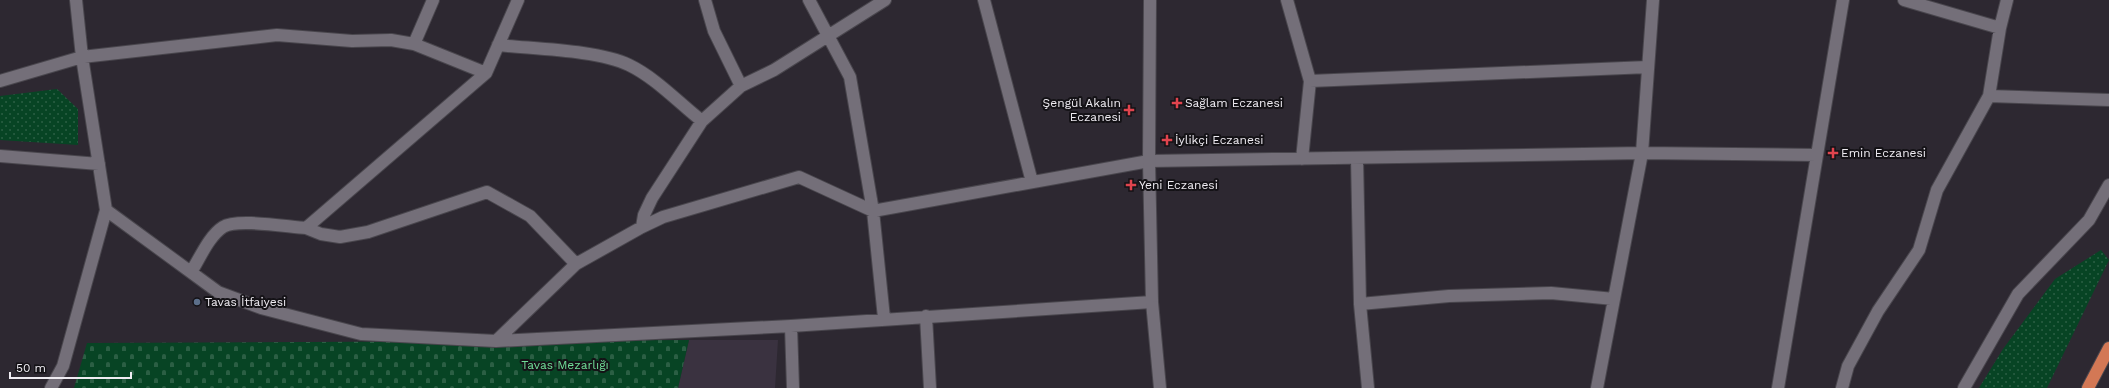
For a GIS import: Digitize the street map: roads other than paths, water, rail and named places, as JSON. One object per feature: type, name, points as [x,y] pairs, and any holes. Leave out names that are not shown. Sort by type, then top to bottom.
[{"type":"highway","points":[[2088,388],[2109,348]]},
{"type":"street","points":[[51,388],[63,366],[106,210],[82,57],[76,0]]},
{"type":"street","points":[[414,44],[432,0]]},
{"type":"street","points":[[306,228],[486,73],[518,0]]},
{"type":"street","points":[[705,0],[714,31],[741,86]]},
{"type":"street","points":[[808,0],[850,77],[873,211],[884,318]]},
{"type":"street","points":[[642,227],[644,215],[652,198],[702,121],[741,86],[774,70],[885,0]]},
{"type":"street","points":[[984,0],[1032,182]]},
{"type":"street","points":[[1150,0],[1149,161],[1152,302],[1160,388]]},
{"type":"street","points":[[1287,0],[1310,81],[1302,159]]},
{"type":"street","points":[[1597,388],[1642,154],[1653,0]]},
{"type":"street","points":[[1778,388],[1843,0]]},
{"type":"street","points":[[1904,0],[2000,28]]},
{"type":"street","points":[[1842,388],[1848,366],[1878,311],[1919,250],[1937,190],[1988,96],[2000,28],[2007,0]]},
{"type":"street","points":[[0,81],[82,57],[276,35],[352,41],[391,40],[414,44],[486,73]]},
{"type":"street","points":[[498,45],[605,57],[629,65],[651,80],[702,121]]},
{"type":"street","points":[[1310,81],[1648,67]]},
{"type":"street","points":[[1988,96],[2109,100]]},
{"type":"street","points":[[496,341],[576,264],[642,227],[663,217],[799,177],[873,211],[1149,161],[1642,154],[1817,155]]},
{"type":"street","points":[[0,156],[99,164]]},
{"type":"street","points":[[1357,158],[1360,304],[1368,388]]},
{"type":"street","points":[[1964,388],[2018,294],[2089,220],[2109,185]]},
{"type":"street","points":[[191,272],[214,235],[223,226],[233,223],[258,223],[306,228],[321,234],[340,237],[368,232],[487,192],[530,216],[576,264]]},
{"type":"street","points":[[106,210],[218,292],[261,308],[361,334],[496,341],[791,326],[884,318],[1152,302]]},
{"type":"street","points":[[1360,304],[1449,296],[1528,294],[1551,294],[1614,299]]},
{"type":"street","points":[[926,316],[930,388]]},
{"type":"street","points":[[791,326],[793,388]]},
{"type":"place","name":"Sağlam Eczanesi","points":[[1177,103]]},
{"type":"place","name":"Şengül Akalın Eczanesi","points":[[1129,110]]},
{"type":"place","name":"İylikçi Eczanesi","points":[[1167,140]]},
{"type":"place","name":"Emin Eczanesi","points":[[1833,153]]},
{"type":"place","name":"Yeni Eczanesi","points":[[1131,185]]},
{"type":"place","name":"Tavas İtfaiyesi","points":[[197,302]]},
{"type":"park label","name":"Tavas Mezarlığı","points":[[565,365]]}]
